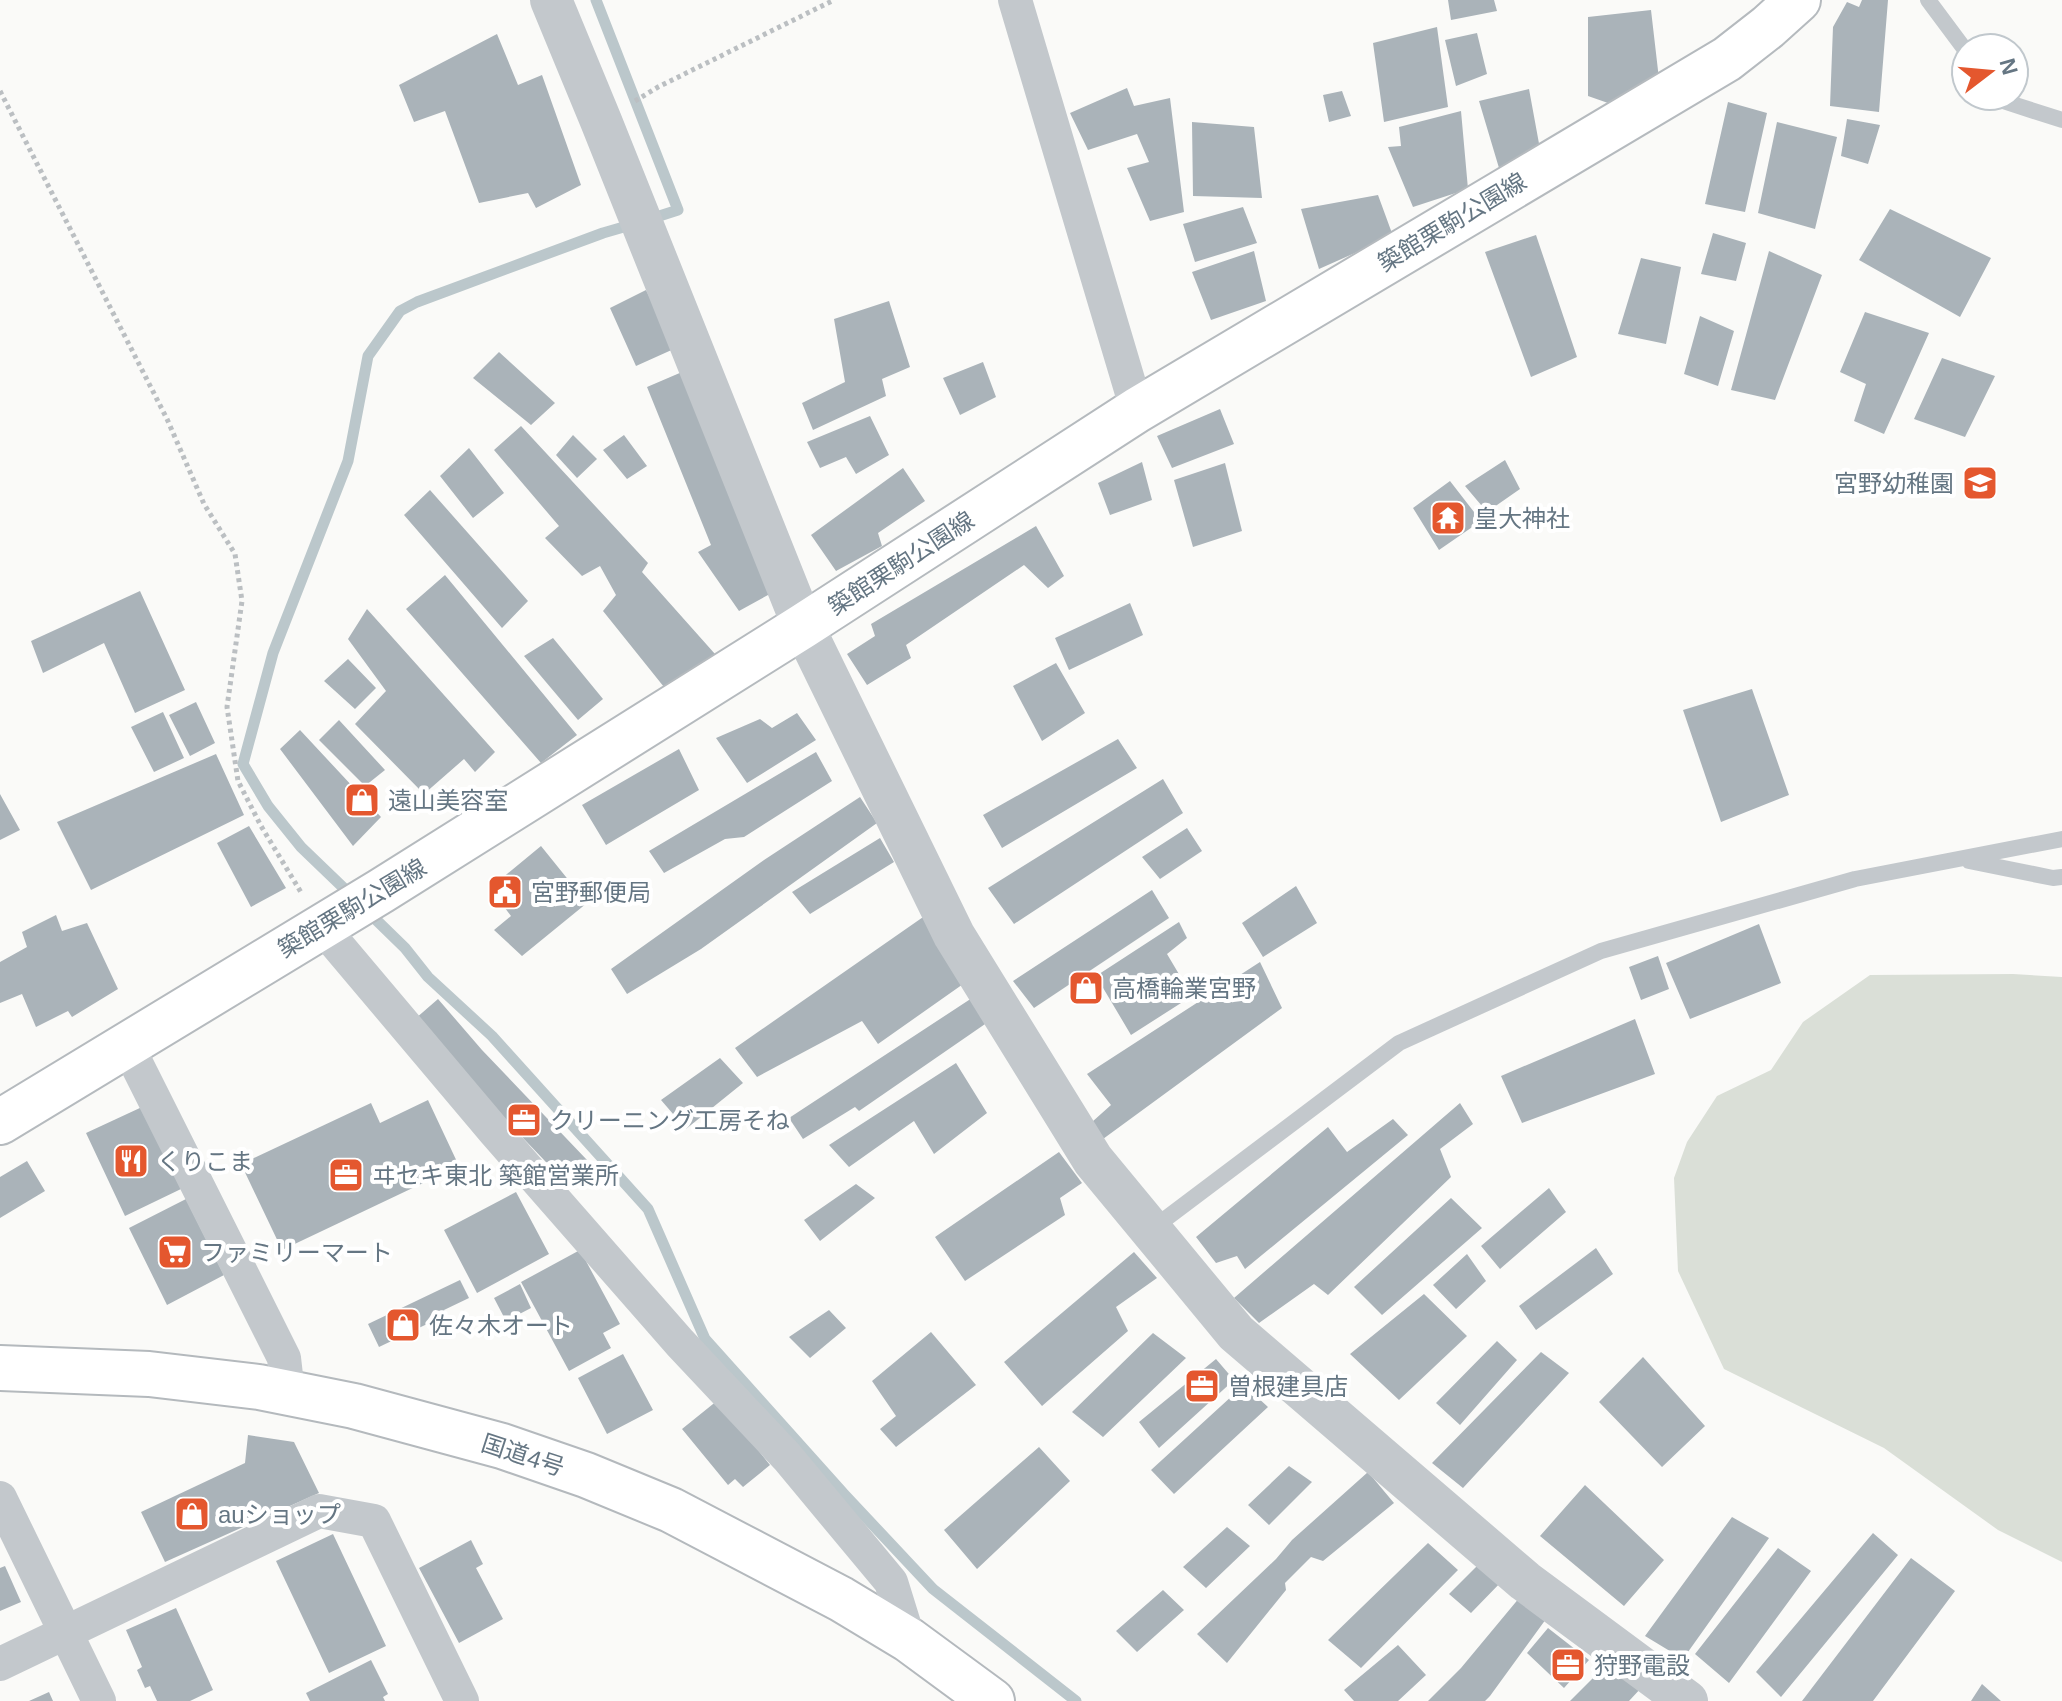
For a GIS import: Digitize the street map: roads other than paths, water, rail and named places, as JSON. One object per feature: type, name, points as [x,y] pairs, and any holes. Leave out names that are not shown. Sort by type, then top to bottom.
[{"type":"main road","name":"築館栗駒公園線","points":[[0,1122],[381,891],[803,626],[1137,410],[1727,59],[1798,0]]},
{"type":"main road","name":"国道4号","points":[[0,1368],[149,1374],[259,1387],[354,1406],[472,1438],[586,1475],[671,1510],[841,1599],[909,1640],[992,1701]]},
{"type":"street","points":[[551,0],[803,626],[954,935],[1093,1160],[1236,1333],[1525,1581],[1687,1701]]},
{"type":"street","points":[[1015,0],[1137,410]]},
{"type":"street","points":[[330,922],[495,1132],[680,1343],[787,1457],[891,1582],[909,1640]]},
{"type":"street","points":[[127,1045],[284,1358],[288,1393]]},
{"type":"street","points":[[0,1498],[99,1701]]},
{"type":"street","points":[[0,1664],[319,1511],[374,1521],[462,1701]]},
{"type":"lane","points":[[1928,0],[1952,32]]},
{"type":"lane","points":[[2030,110],[2062,120]]},
{"type":"lane","points":[[1150,1230],[1399,1043],[1601,951],[1855,879],[2062,839]]},
{"type":"lane","points":[[1959,859],[2053,878],[2062,877]]},
{"type":"waterway","points":[[596,0],[678,210],[650,219]]},
{"type":"waterway","points":[[353,897],[301,847],[268,806],[243,764],[273,653],[348,461],[368,356],[400,311],[417,302],[634,224]]},
{"type":"waterway","points":[[365,909],[405,948],[428,977],[492,1036],[648,1209],[705,1339],[843,1493],[933,1589],[1076,1701]]},
{"type":"place","name":"宮野幼稚園","points":[[1980,483]]},
{"type":"place","name":"皇大神社","points":[[1448,518]]},
{"type":"place","name":"遠山美容室","points":[[362,800]]},
{"type":"place","name":"宮野郵便局","points":[[505,892]]},
{"type":"place","name":"高橋輪業宮野","points":[[1086,988]]},
{"type":"place","name":"クリーニング工房そね","points":[[524,1120]]},
{"type":"place","name":"くりこま","points":[[131,1161]]},
{"type":"place","name":"ヰセキ東北 築館営業所","points":[[346,1175]]},
{"type":"place","name":"ファミリーマート","points":[[175,1252]]},
{"type":"place","name":"佐々木オート","points":[[403,1325]]},
{"type":"place","name":"曽根建具店","points":[[1202,1386]]},
{"type":"place","name":"auショップ","points":[[192,1514]]},
{"type":"place","name":"狩野電設","points":[[1568,1665]]}]
